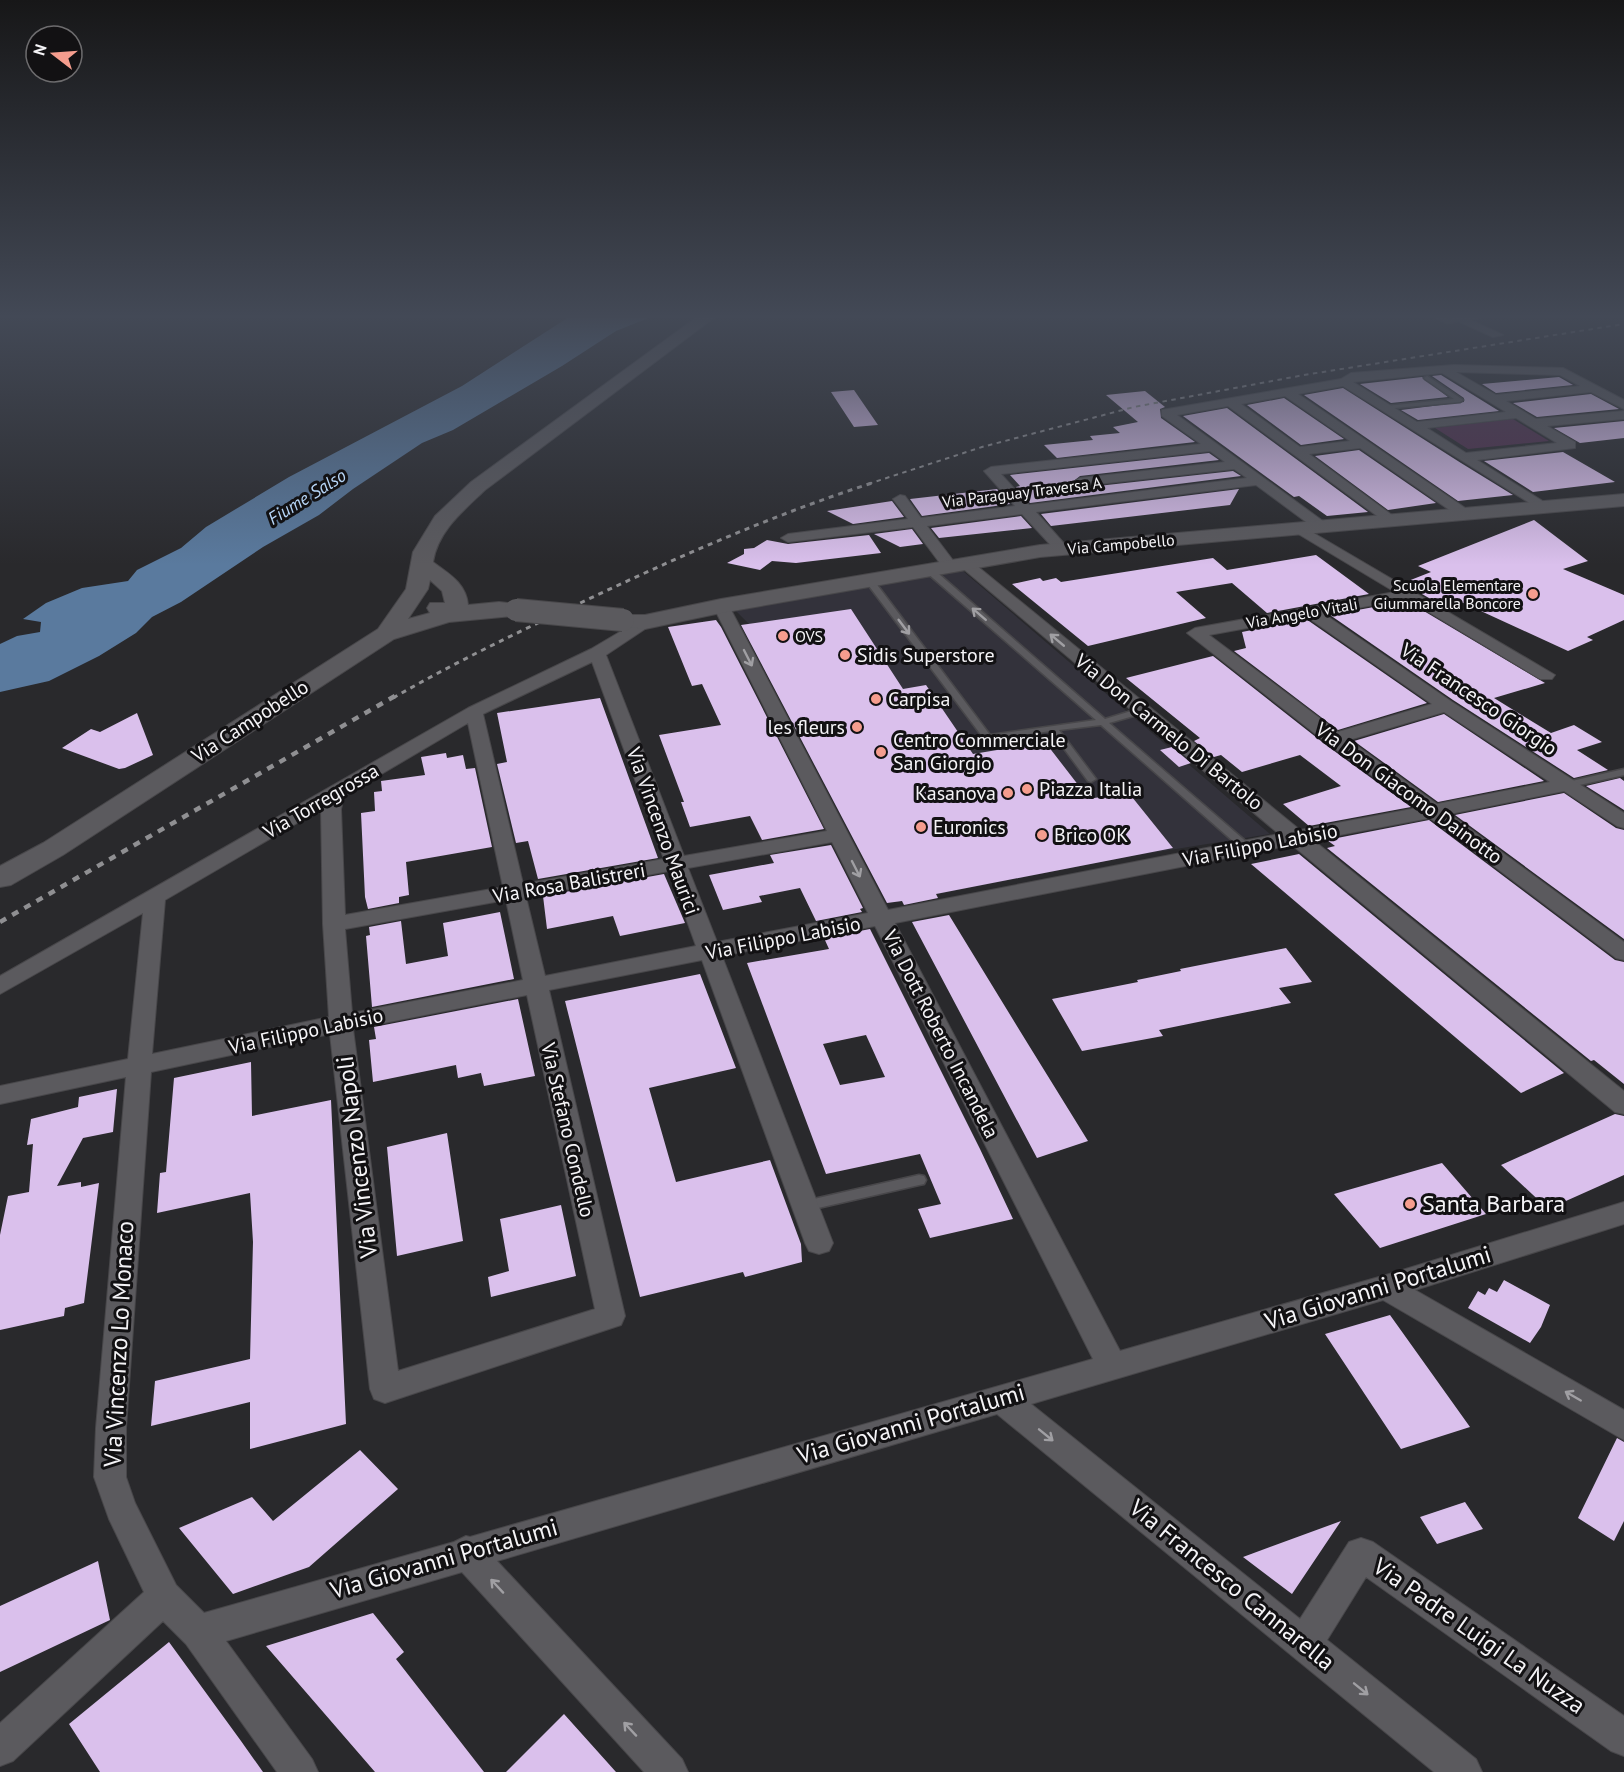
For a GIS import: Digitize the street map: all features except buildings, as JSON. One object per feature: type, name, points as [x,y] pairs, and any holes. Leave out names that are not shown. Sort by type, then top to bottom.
[{"type":"main road","points":[[386,634],[417,590],[429,539],[442,520],[478,486],[595,400]]},
{"type":"main road","name":"Via Campobello","points":[[0,878],[53,849],[386,634],[419,622],[455,614],[509,609],[634,621],[1062,549],[1624,500]]},
{"type":"main road","points":[[423,565],[455,588],[509,609]]},
{"type":"main road","points":[[417,590],[427,603],[455,614],[458,604],[455,588]]},
{"type":"street","points":[[1237,400],[1166,413],[1322,527]]},
{"type":"street","points":[[1298,400],[1466,515]]},
{"type":"street","points":[[1373,400],[1544,508]]},
{"type":"street","points":[[1464,457],[1570,445],[1493,400]]},
{"type":"street","points":[[1229,401],[1393,521]]},
{"type":"street","points":[[1534,423],[1623,406]]},
{"type":"street","points":[[1415,426],[1518,414]]},
{"type":"street","points":[[1297,451],[1363,444]]},
{"type":"street","points":[[1062,549],[991,471],[1212,447]]},
{"type":"street","points":[[1080,482],[1237,465]]},
{"type":"street","name":"Via Paraguay Traversa A","points":[[788,538],[1259,481]]},
{"type":"street","name":"Via Don Carmelo Di Bartolo","points":[[900,500],[948,567],[1142,711],[1624,1105]]},
{"type":"street","points":[[1300,529],[1546,675]]},
{"type":"street","name":"Via Angelo Vitali","points":[[1195,633],[1410,594]]},
{"type":"street","name":"Via Dott Roberto Incandela","points":[[721,606],[1112,1366]]},
{"type":"street","name":"Via Francesco Giorgio","points":[[1310,612],[1446,706],[1624,822]]},
{"type":"street","name":"Via Torregrossa","points":[[0,986],[474,712],[597,653],[634,621]]},
{"type":"street","name":"Via Don Giacomo Dainotto","points":[[1195,633],[1333,739],[1436,810],[1624,953]]},
{"type":"street","name":"Via Vincenzo Maurici","points":[[597,653],[819,1243]]},
{"type":"street","points":[[1333,739],[1446,706]]},
{"type":"street","name":"Via Stefano Condello","points":[[385,1389],[611,1316],[474,712]]},
{"type":"street","name":"Via Filippo Labisio","points":[[0,1095],[341,1023],[1566,785]]},
{"type":"street","name":"Via Vincenzo Napoli","points":[[334,795],[331,809],[334,924],[341,1023],[385,1389]]},
{"type":"street","name":"Via Rosa Balistreri","points":[[334,924],[839,835]]},
{"type":"street","name":"Via Vincenzo Lo Monaco","points":[[155,896],[139,1066],[111,1428],[110,1477],[120,1508],[165,1597],[198,1632],[299,1772]]},
{"type":"street","name":"Via Giovanni Portalumi","points":[[198,1632],[466,1552],[1386,1287],[1624,1214]]},
{"type":"street","points":[[1386,1287],[1624,1426]]},
{"type":"street","name":"Via Francesco Cannarella","points":[[1001,1398],[1463,1772]]},
{"type":"street","points":[[466,1552],[669,1772]]},
{"type":"street","name":"Via Padre Luigi La Nuzza","points":[[1305,1643],[1361,1554],[1624,1738]]},
{"type":"street","points":[[0,1748],[165,1597]]},
{"type":"lane","points":[[1386,408],[1460,400]]},
{"type":"lane","points":[[948,567],[1102,722],[1246,847]]},
{"type":"lane","points":[[869,580],[988,738],[1102,722],[1142,711]]},
{"type":"lane","points":[[1053,728],[1091,779]]},
{"type":"lane","points":[[1566,785],[1624,772]]},
{"type":"lane","points":[[805,1206],[919,1180]]},
{"type":"shaded area","points":[[1513,419],[1549,441],[1468,449],[1435,428]]},
{"type":"shaded area","points":[[959,567],[1270,834],[1132,856],[897,902],[749,624],[732,607]]},
{"type":"water","name":"Fiume Salso","points":[[436,400],[505,400],[453,430],[422,443],[353,489],[319,515],[263,547],[181,602],[152,617],[136,633],[99,656],[49,681],[0,692],[0,644],[17,636],[40,632],[41,622],[23,619],[46,603],[82,588],[128,581],[137,570],[181,548],[206,527],[289,477]]},
{"type":"railway","points":[[868,484],[982,447],[1134,407],[1173,400]]},
{"type":"railway","points":[[393,698],[506,638],[649,571],[759,524],[872,483]]},
{"type":"railway","points":[[0,922],[395,696]]},
{"type":"place","name":"Scuola Elementare Giummarella Boncore","points":[[1533,594]]},
{"type":"place","name":"OVS","points":[[783,636]]},
{"type":"place","name":"Sidis Superstore","points":[[845,655]]},
{"type":"place","name":"Carpisa","points":[[876,699]]},
{"type":"place","name":"les fleurs","points":[[857,727]]},
{"type":"place","name":"Centro Commerciale San Giorgio","points":[[881,752]]},
{"type":"place","name":"Piazza Italia","points":[[1027,789]]},
{"type":"place","name":"Kasanova","points":[[1008,793]]},
{"type":"place","name":"Euronics","points":[[921,827]]},
{"type":"place","name":"Brico OK","points":[[1042,835]]},
{"type":"place","name":"Santa Barbara","points":[[1410,1204]]}]
